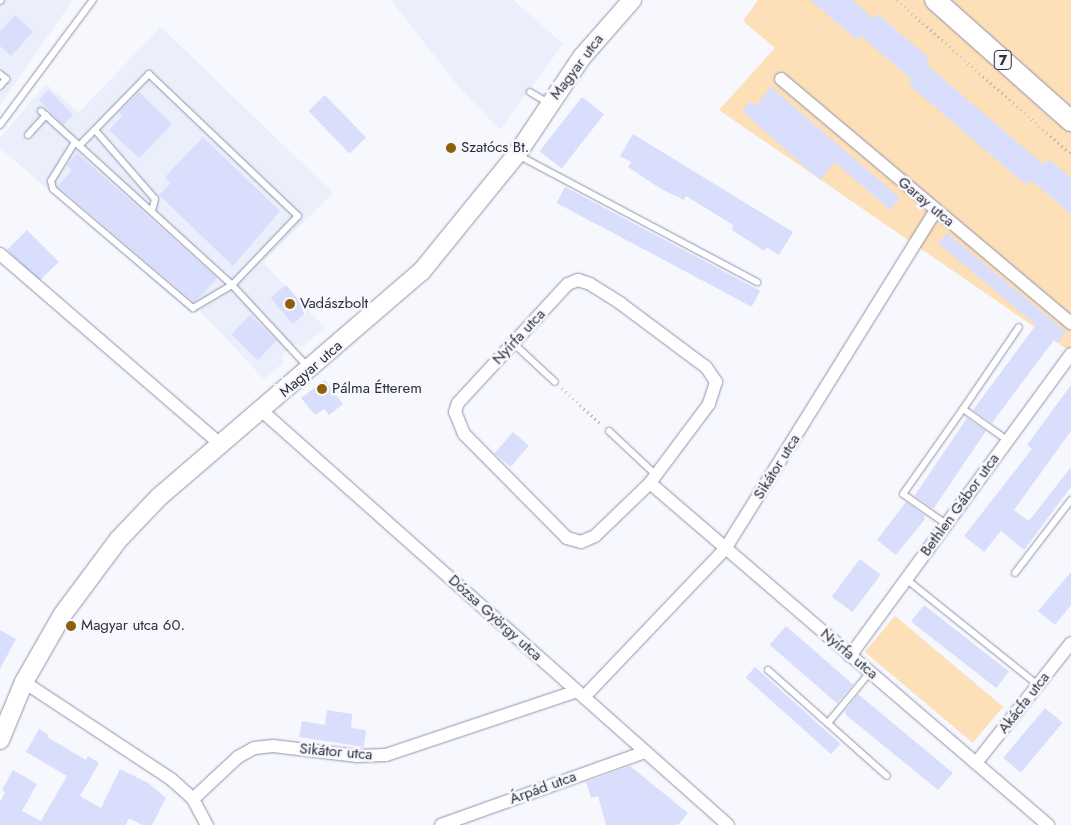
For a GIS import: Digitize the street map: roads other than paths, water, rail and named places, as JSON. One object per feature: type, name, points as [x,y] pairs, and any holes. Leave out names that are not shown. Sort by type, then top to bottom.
[{"type":"main road","name":"7","points":[[935,0],[1071,121]]},
{"type":"street","name":"Magyar utca","points":[[0,740],[24,682],[63,614],[103,557],[160,498],[310,370],[427,265],[516,154],[582,57],[632,0]]},
{"type":"street","name":"Garay utca","points":[[781,79],[1071,323]]},
{"type":"street","name":"Sikátor utca","points":[[193,799],[238,757],[254,748],[273,746],[357,756],[386,755],[581,694],[725,549],[936,210]]},
{"type":"street","points":[[0,254],[221,445]]},
{"type":"street","name":"Nyírfa utca","points":[[578,280],[590,284],[620,303],[706,367],[716,382],[712,398],[653,479],[595,536],[585,541],[571,541],[464,434],[455,418],[458,403],[513,343],[568,284],[578,280]]},
{"type":"street","name":"Bethlen Gábor utca","points":[[850,656],[1071,354]]},
{"type":"street","name":"Dózsa György utca","points":[[262,411],[728,825]]},
{"type":"street","name":"Nyírfa utca","points":[[653,479],[725,549],[1048,825]]},
{"type":"street","name":"Akácfa utca","points":[[976,763],[1071,643]]},
{"type":"street","points":[[24,682],[171,779],[193,799],[207,825]]},
{"type":"street","name":"Árpád utca","points":[[441,825],[645,752]]},
{"type":"lane","points":[[0,125],[93,0]]},
{"type":"lane","points":[[0,74],[6,79],[0,86]]},
{"type":"lane","points":[[149,74],[298,216],[232,285],[193,308],[53,189],[51,181],[77,144],[95,130],[149,74]]},
{"type":"lane","points":[[530,92],[550,104]]},
{"type":"lane","points":[[28,135],[44,113],[232,285],[310,370]]},
{"type":"lane","points":[[95,130],[155,199],[152,211]]},
{"type":"lane","points":[[516,154],[757,282]]},
{"type":"lane","points":[[946,524],[903,494],[1018,327]]},
{"type":"lane","points":[[513,343],[555,382]]},
{"type":"lane","points":[[963,409],[1007,440]]},
{"type":"lane","points":[[609,431],[653,479]]},
{"type":"lane","points":[[1015,573],[1071,500]]},
{"type":"lane","points":[[906,579],[1038,685]]},
{"type":"lane","points":[[768,670],[887,776]]},
{"type":"lane","points":[[828,723],[870,672]]},
{"type":"place","name":"Szatócs Bt.","points":[[451,148]]},
{"type":"place","name":"Vadászbolt","points":[[290,304]]},
{"type":"place","name":"Pálma Étterem","points":[[322,389]]},
{"type":"place","name":"Magyar utca 60.","points":[[71,626]]}]
